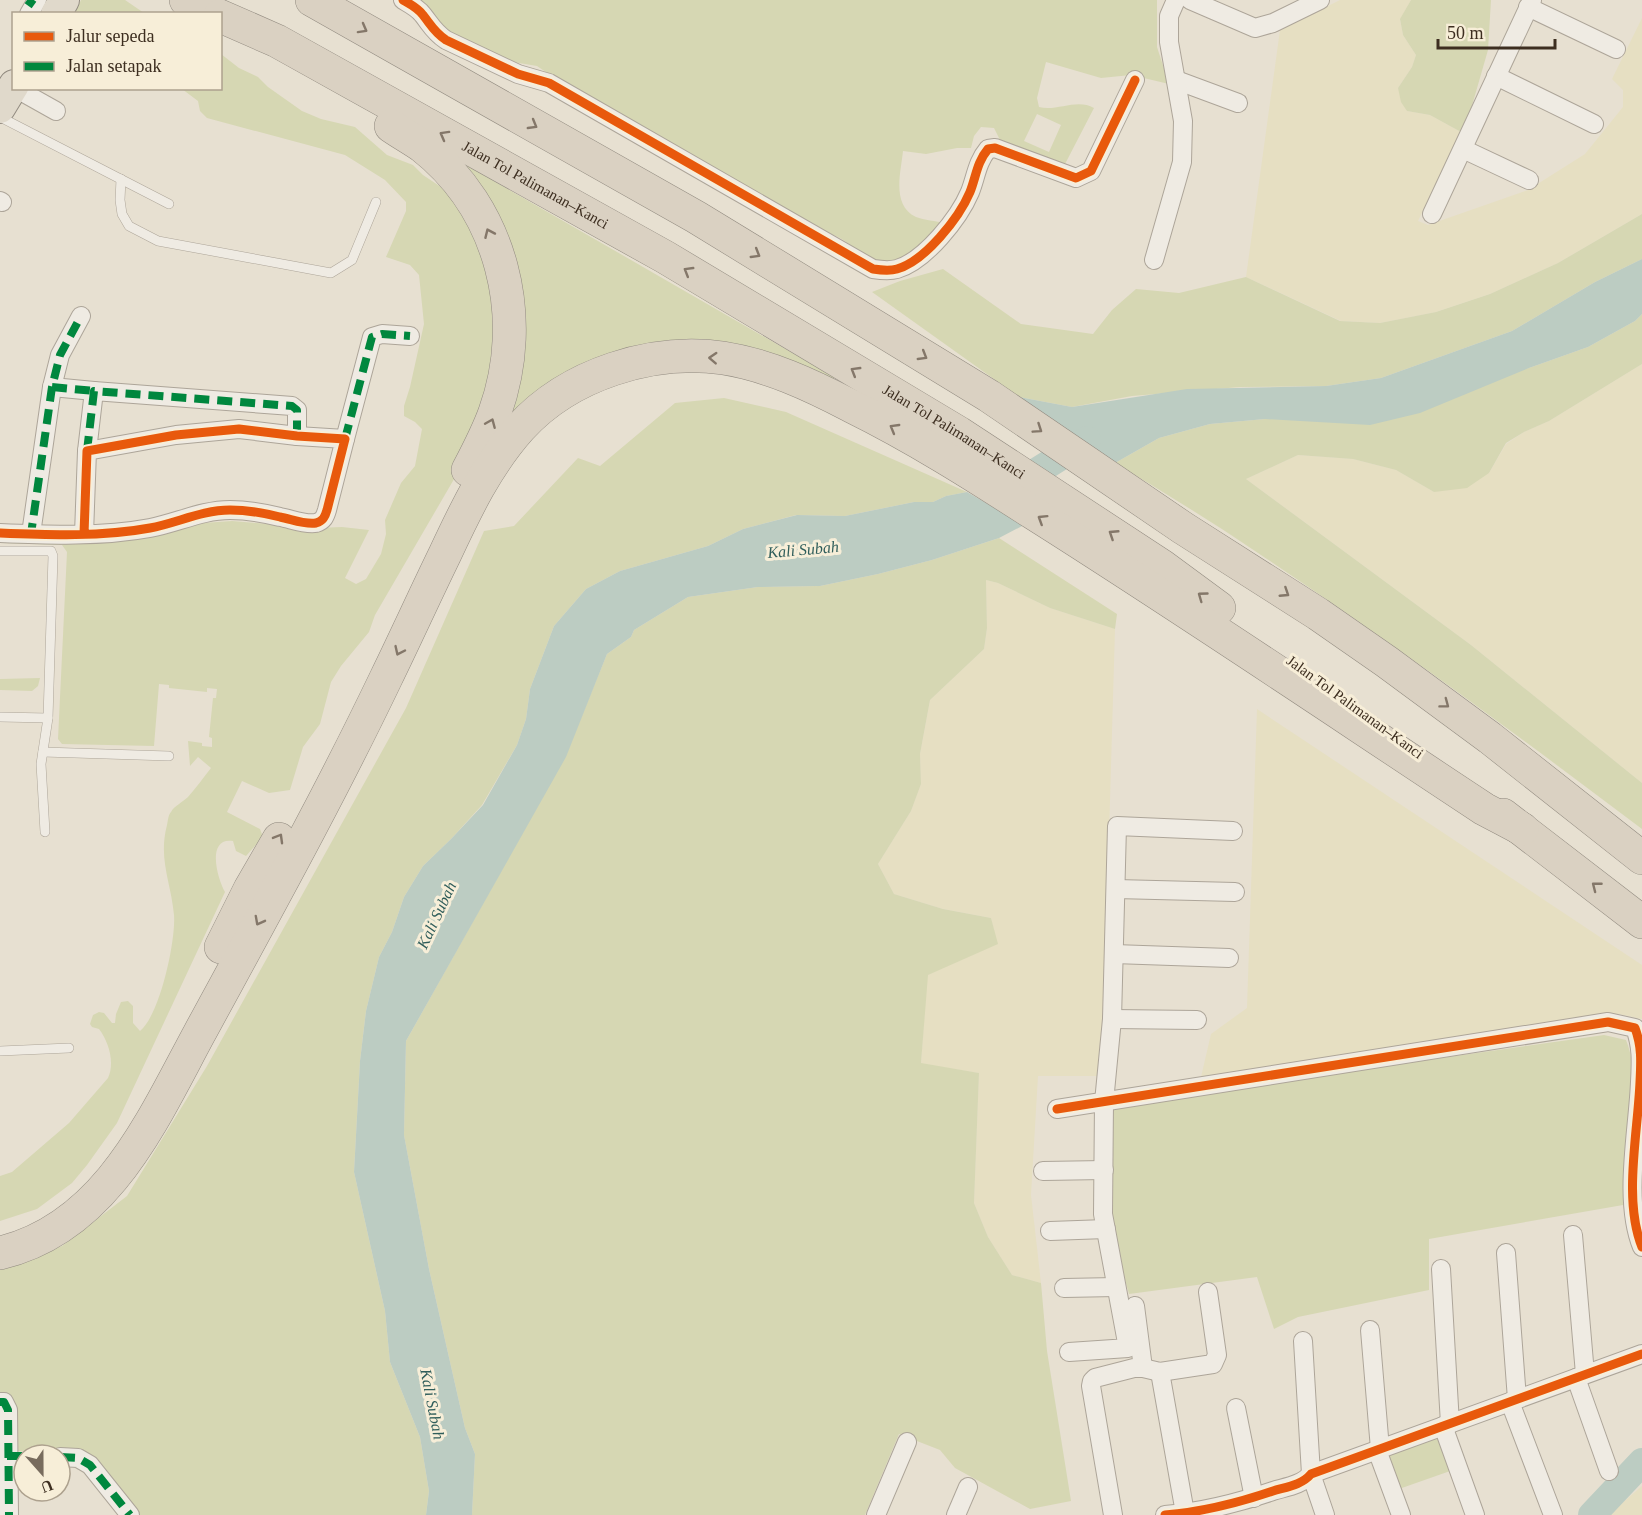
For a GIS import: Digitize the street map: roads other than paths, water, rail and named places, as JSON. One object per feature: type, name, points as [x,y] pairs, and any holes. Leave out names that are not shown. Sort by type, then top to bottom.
[{"type":"highway","points":[[186,0],[211,12]]},
{"type":"highway","points":[[312,0],[696,217],[989,396],[1183,528],[1318,614],[1425,689],[1642,858]]},
{"type":"highway","name":"Jalan Tol Palimanan–Kanci","points":[[222,17],[277,41],[665,257],[952,445]]},
{"type":"highway","points":[[0,1242],[46,1224],[73,1206],[113,1161],[136,1123],[250,889],[316,774],[378,643],[482,444],[495,412],[504,379],[510,327],[507,292],[501,262],[489,231],[470,198],[455,179],[423,147],[252,31]]},
{"type":"highway","points":[[0,1253],[41,1238],[83,1211],[105,1189],[160,1107],[384,683],[472,497],[503,447],[540,408],[561,393],[611,370],[635,363],[676,357],[723,358],[771,370],[819,389],[876,418],[952,445],[1153,575],[1484,809],[1522,829],[1642,922]]},
{"type":"street","points":[[403,0],[415,6],[435,33],[446,40],[518,74],[549,82],[873,269],[895,270],[912,262],[939,240],[969,193],[981,158],[988,149],[995,148],[1076,178],[1091,171],[1135,80]]},
{"type":"street","points":[[1154,260],[1182,162],[1183,121],[1169,42],[1169,16],[1176,0]]},
{"type":"street","points":[[1190,0],[1255,28],[1273,23],[1320,0]]},
{"type":"street","points":[[1432,214],[1530,4],[1616,49]]},
{"type":"street","points":[[1496,76],[1594,124]]},
{"type":"street","points":[[1176,80],[1238,103]]},
{"type":"street","points":[[11,91],[56,111]]},
{"type":"street","points":[[1462,149],[1529,180]]},
{"type":"street","points":[[31,534],[52,387],[60,355],[81,316]]},
{"type":"street","points":[[0,533],[84,534],[153,528],[185,518],[227,510],[268,514],[307,523],[317,523],[324,518],[327,510],[372,337],[382,334],[410,336]]},
{"type":"street","points":[[52,387],[292,406],[297,410],[297,436]]},
{"type":"street","points":[[84,534],[87,451],[94,391]]},
{"type":"street","points":[[87,451],[207,431],[239,429],[345,439]]},
{"type":"street","points":[[1069,1352],[1128,1348],[1103,1214],[1104,1102],[1112,1019],[1117,826],[1233,831]]},
{"type":"street","points":[[1116,890],[1235,892]]},
{"type":"street","points":[[1114,954],[1229,958]]},
{"type":"street","points":[[1112,1019],[1197,1020]]},
{"type":"street","points":[[1057,1109],[1608,1022],[1620,1023],[1635,1028],[1641,1040],[1639,1107],[1633,1174],[1636,1232],[1642,1247]]},
{"type":"street","points":[[1043,1172],[1104,1170]]},
{"type":"street","points":[[1050,1231],[1106,1228]]},
{"type":"street","points":[[1574,1235],[1580,1376],[1609,1471]]},
{"type":"street","points":[[1506,1253],[1513,1401],[1553,1515]]},
{"type":"street","points":[[1441,1269],[1447,1425],[1475,1515]]},
{"type":"street","points":[[1064,1288],[1116,1287]]},
{"type":"street","points":[[1113,1515],[1090,1386],[1092,1381],[1095,1377],[1125,1370],[1213,1364],[1217,1355],[1208,1292]]},
{"type":"street","points":[[1135,1306],[1151,1370],[1176,1514]]},
{"type":"street","points":[[1370,1329],[1378,1450],[1401,1515]]},
{"type":"street","points":[[1303,1341],[1311,1474],[1325,1515]]},
{"type":"street","points":[[1223,1515],[1249,1505],[1271,1492],[1303,1481],[1311,1474],[1642,1354]]},
{"type":"street","points":[[0,1402],[7,1406],[14,1443]]},
{"type":"street","points":[[1236,1408],[1249,1505]]},
{"type":"street","points":[[876,1515],[907,1443]]},
{"type":"street","points":[[72,1458],[78,1458],[90,1465],[130,1515]]},
{"type":"street","points":[[956,1515],[968,1487]]},
{"type":"street","points":[[9,1515],[12,1490]]},
{"type":"street","points":[[1165,1515],[1249,1505]]},
{"type":"lane","points":[[0,117],[169,204]]},
{"type":"lane","points":[[121,179],[122,214],[129,226],[158,241],[331,273],[352,260],[376,202]]},
{"type":"lane","points":[[0,551],[42,550],[51,551],[53,556],[48,718],[41,764],[45,832]]},
{"type":"lane","points":[[0,717],[48,718]]},
{"type":"lane","points":[[43,752],[169,756]]},
{"type":"lane","points":[[0,1051],[69,1048]]},
{"type":"water","points":[[1642,259],[1642,314],[1635,321],[1588,347],[1529,368],[1420,413],[1370,425],[1265,419],[1210,424],[1159,438],[1115,463],[1019,397],[1072,407],[1187,389],[1326,386],[1381,378],[1512,331],[1595,282]]},
{"type":"water","name":"Kali Subah","points":[[967,492],[1024,525],[999,538],[932,560],[878,574],[820,586],[758,587],[688,597],[634,630],[631,637],[607,654],[566,757],[406,1041],[404,1135],[429,1269],[465,1428],[475,1454],[472,1515],[426,1515],[429,1491],[420,1437],[390,1362],[385,1311],[354,1172],[360,1061],[366,1011],[379,957],[392,932],[404,897],[423,866],[483,805],[517,745],[526,719],[530,689],[554,626],[586,589],[620,571],[708,546],[743,529],[797,515],[845,516],[914,502],[933,502],[946,496]]},
{"type":"waterway","points":[[1009,489],[1087,440]]},
{"type":"waterway","points":[[1592,1515],[1642,1462]]}]
